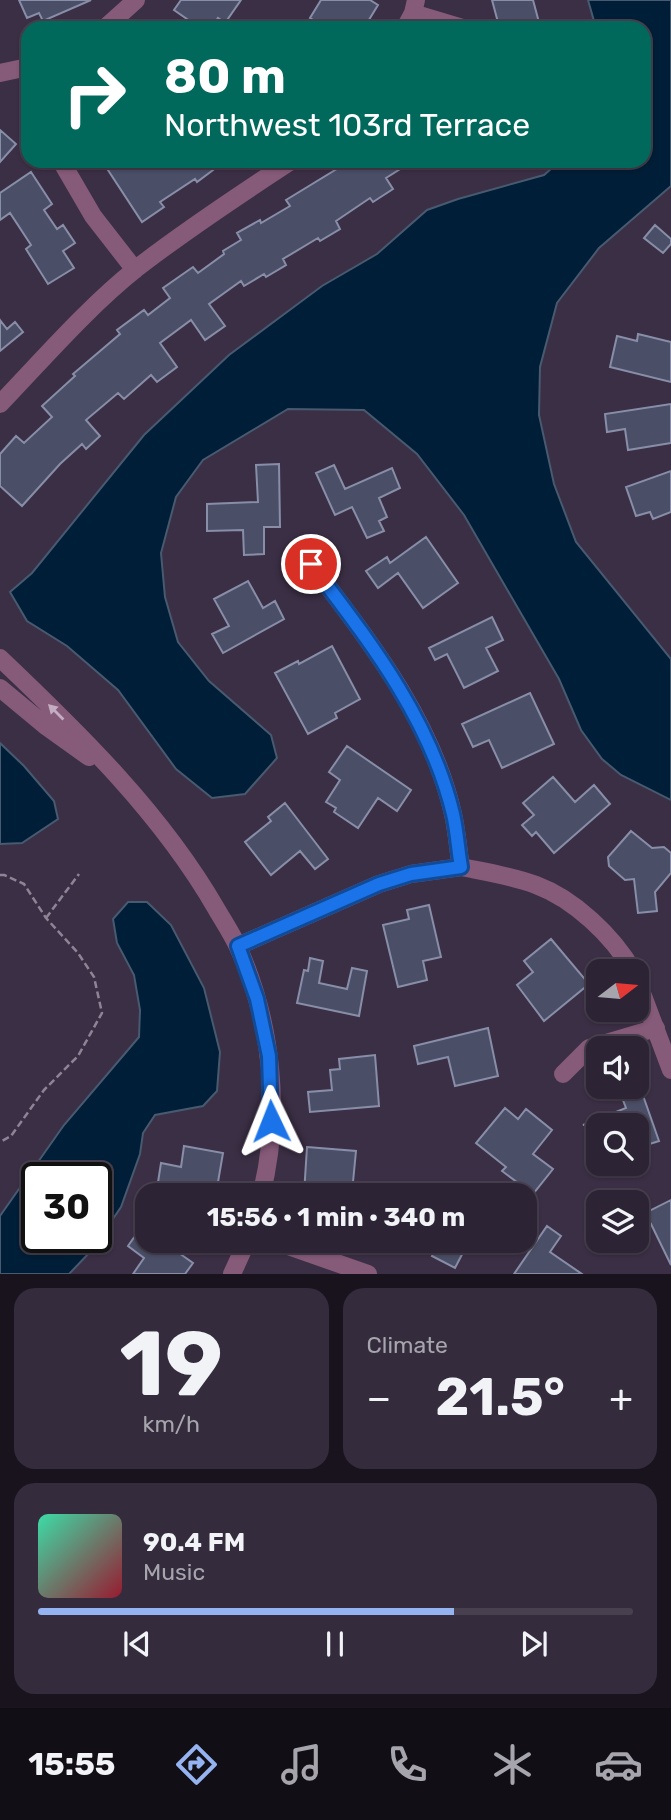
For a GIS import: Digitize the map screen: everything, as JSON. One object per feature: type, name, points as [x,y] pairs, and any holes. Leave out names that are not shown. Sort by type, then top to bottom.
[{"type":"street","points":[[113,21],[136,0]]},
{"type":"street","points":[[411,14],[437,21]]},
{"type":"street","points":[[0,73],[21,68]]},
{"type":"street","points":[[65,168],[93,216],[135,270]]},
{"type":"street","points":[[0,404],[62,339],[135,270],[229,201],[280,168]]},
{"type":"street","points":[[311,564],[382,658],[411,708],[434,755],[453,814],[461,867]]},
{"type":"street","points":[[0,658],[60,715],[171,840],[202,884],[238,946],[257,999],[269,1056],[271,1121],[263,1183]]},
{"type":"street","points":[[0,688],[47,727],[120,780]]},
{"type":"street","points":[[238,946],[379,884],[411,874],[461,867],[538,885],[570,904],[602,931],[625,959]]},
{"type":"street","points":[[649,1010],[671,1070]]},
{"type":"street","points":[[563,1074],[589,1048],[656,1028]]},
{"type":"street","points":[[232,1274],[242,1253]]},
{"type":"street","points":[[308,1253],[368,1274]]},
{"type":"path","points":[[46,918],[79,874]]},
{"type":"path","points":[[0,875],[24,884],[46,918],[78,953],[94,977],[102,1013],[78,1056],[44,1090],[11,1136],[0,1142]]},
{"type":"water","points":[[588,0],[671,0],[671,186],[599,248],[557,303],[540,367],[539,415],[554,484],[576,542],[671,659],[671,800],[621,775],[602,759],[581,730],[559,679],[464,515],[417,454],[364,410],[288,409],[203,460],[176,497],[161,553],[165,597],[178,642],[209,681],[271,735],[277,758],[245,794],[212,798],[176,769],[118,690],[67,646],[27,621],[10,592],[32,573],[144,435],[229,355],[322,286],[377,254],[427,210],[544,175],[552,168],[651,168],[651,21],[594,21]]},
{"type":"water","points":[[0,743],[54,801],[58,819],[22,843],[0,844]]},
{"type":"water","points":[[128,902],[147,902],[171,925],[204,988],[220,1052],[217,1091],[203,1106],[155,1115],[143,1133],[140,1154],[121,1207],[112,1220],[112,1162],[38,1162],[64,1125],[139,1037],[140,1010],[134,975],[117,943],[113,919]]},
{"type":"water","points":[[21,1186],[21,1253],[89,1253],[69,1274],[0,1274],[0,1216]]},
{"type":"building","points":[[19,0],[91,0],[43,21],[39,13],[27,18]]},
{"type":"building","points":[[181,0],[241,0],[226,21],[218,18],[216,21],[190,21],[174,10]]},
{"type":"building","points":[[321,0],[370,0],[378,5],[368,21],[315,21],[310,18]]},
{"type":"building","points":[[492,0],[533,0],[539,21],[498,21]]},
{"type":"building","points":[[0,130],[16,144],[0,162]]},
{"type":"building","points":[[107,168],[213,170],[160,202],[164,207],[142,222]]},
{"type":"building","points":[[339,168],[402,168],[386,178],[393,189],[373,202],[370,198],[336,221],[340,229],[320,241],[318,238],[283,259],[286,265],[266,277],[264,274],[244,286],[241,281],[209,304],[225,326],[205,340],[191,320],[160,343],[177,367],[157,382],[151,375],[124,399],[118,393],[86,420],[100,436],[86,449],[82,444],[22,506],[0,486],[0,454],[16,436],[24,443],[52,417],[42,406],[75,376],[73,374],[120,334],[117,330],[144,310],[148,315],[170,298],[163,288],[193,267],[198,273],[224,254],[223,251],[241,240],[237,233],[290,206],[286,200]]},
{"type":"building","points":[[31,172],[52,204],[44,210],[57,229],[63,225],[75,243],[63,251],[74,268],[48,284],[26,249],[31,245],[10,213],[0,220],[0,193]]},
{"type":"building","points":[[655,225],[671,239],[671,244],[663,253],[644,238]]},
{"type":"building","points":[[0,320],[7,329],[15,322],[23,332],[0,351]]},
{"type":"building","points":[[638,334],[671,342],[671,382],[610,367],[617,336],[637,341]]},
{"type":"building","points":[[671,404],[671,443],[628,450],[625,429],[607,432],[605,414]]},
{"type":"building","points":[[279,464],[280,527],[264,527],[264,554],[244,555],[243,530],[207,531],[207,504],[258,502],[256,465]]},
{"type":"building","points":[[334,465],[345,489],[392,468],[400,488],[379,498],[387,517],[379,521],[384,531],[367,538],[352,507],[335,515],[316,473]]},
{"type":"building","points":[[671,471],[671,512],[653,519],[650,512],[636,516],[626,487]]},
{"type":"building","points":[[426,537],[458,583],[423,608],[398,573],[378,588],[366,571],[387,557],[390,563]]},
{"type":"building","points":[[248,581],[263,608],[275,601],[284,619],[223,653],[212,634],[229,626],[214,599]]},
{"type":"building","points":[[492,617],[503,640],[486,648],[498,671],[464,688],[447,654],[435,660],[429,648]]},
{"type":"building","points":[[332,646],[360,699],[335,713],[337,718],[308,734],[275,673],[298,661],[299,664]]},
{"type":"building","points":[[530,693],[554,744],[502,768],[489,740],[473,747],[462,724]]},
{"type":"building","points":[[347,746],[411,790],[397,811],[378,798],[358,828],[334,812],[336,808],[326,802],[340,780],[329,772]]},
{"type":"building","points":[[553,777],[575,802],[594,785],[610,804],[554,853],[536,832],[532,836],[522,825],[534,815],[523,803]]},
{"type":"building","points":[[285,803],[328,859],[315,869],[300,851],[271,875],[245,842],[271,821],[268,817]]},
{"type":"building","points":[[631,831],[652,848],[664,847],[671,853],[671,873],[655,892],[657,911],[638,913],[634,879],[625,880],[609,866],[608,857]]},
{"type":"building","points":[[429,905],[441,957],[423,961],[427,980],[398,987],[383,925],[409,919],[407,910]]},
{"type":"building","points":[[551,939],[586,980],[586,986],[544,1021],[517,985],[533,972],[524,961]]},
{"type":"building","points":[[310,958],[323,961],[319,983],[347,989],[352,968],[367,971],[359,1016],[297,1003],[304,970],[308,971]]},
{"type":"building","points":[[488,1028],[498,1076],[455,1086],[448,1057],[418,1064],[414,1046]]},
{"type":"building","points":[[375,1055],[379,1106],[310,1112],[308,1092],[332,1090],[330,1070],[340,1069],[339,1059]]},
{"type":"building","points":[[623,1099],[644,1099],[659,1141],[649,1144],[649,1113],[613,1113],[626,1108]]},
{"type":"building","points":[[505,1108],[518,1119],[526,1109],[552,1130],[533,1154],[553,1169],[537,1189],[537,1183],[518,1183],[502,1171],[506,1167],[476,1143]]},
{"type":"building","points":[[184,1146],[223,1153],[218,1182],[221,1183],[158,1183],[161,1163],[181,1167]]},
{"type":"building","points":[[307,1147],[356,1151],[353,1182],[362,1183],[305,1183]]},
{"type":"building","points":[[671,1200],[671,1265],[651,1224],[649,1225],[649,1211]]},
{"type":"building","points":[[547,1226],[561,1236],[550,1252],[582,1274],[514,1274],[528,1253],[537,1253],[537,1241]]},
{"type":"building","points":[[135,1236],[135,1251],[128,1246]]},
{"type":"building","points":[[137,1253],[179,1253],[193,1263],[185,1274],[133,1274],[144,1258]]},
{"type":"building","points":[[434,1253],[463,1253],[455,1268],[432,1256]]},
{"type":"route","points":[[271,1121],[269,1056],[257,999],[238,946],[379,884],[411,874],[461,867],[453,814],[434,755],[411,708],[382,658],[311,564]]}]
